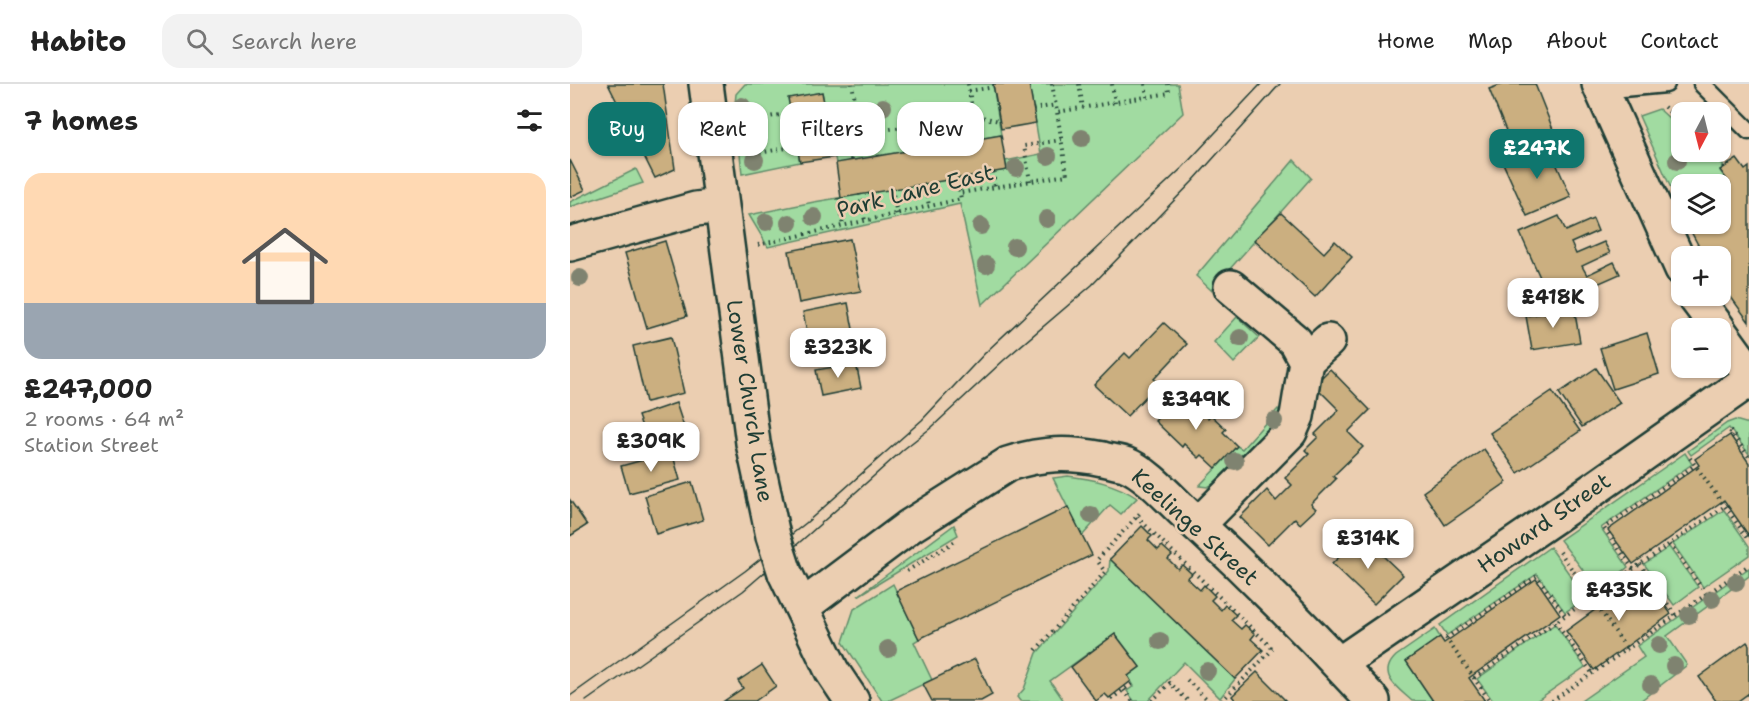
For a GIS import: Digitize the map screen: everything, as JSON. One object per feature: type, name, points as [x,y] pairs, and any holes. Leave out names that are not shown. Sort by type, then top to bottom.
[{"type":"street","name":"Lower Church Lane","points":[[706,84],[753,442],[773,536],[785,573],[832,671],[852,701]]},
{"type":"street","points":[[1600,87],[1672,246]]},
{"type":"street","points":[[570,244],[696,209],[721,206]]},
{"type":"street","points":[[1198,525],[1290,432],[1317,351],[1294,341],[1231,287]]},
{"type":"street","points":[[1731,348],[1749,372]]},
{"type":"street","name":"Howard Street","points":[[1339,664],[1749,380]]},
{"type":"street","name":"Keelinge Street","points":[[802,607],[910,526],[1008,464],[1067,453],[1095,457],[1126,464],[1147,478],[1339,664],[1373,701]]},
{"type":"lane","points":[[1600,87],[1666,84]]},
{"type":"lane","points":[[1702,84],[1749,131]]},
{"type":"path","points":[[852,84],[855,102]]},
{"type":"path","points":[[968,84],[971,102]]},
{"type":"path","name":"Park Lane East","points":[[755,246],[962,199],[960,193],[1067,175],[1052,84]]},
{"type":"path","points":[[1079,84],[1083,108]]},
{"type":"path","points":[[1112,84],[1115,103]]},
{"type":"path","points":[[1145,84],[1147,97]]},
{"type":"path","points":[[1057,112],[1169,93],[1167,84]]},
{"type":"path","points":[[969,91],[994,87]]},
{"type":"path","points":[[1033,109],[1056,105]]},
{"type":"path","points":[[984,118],[999,121]]},
{"type":"path","points":[[1030,181],[1024,146],[1061,140]]},
{"type":"path","points":[[851,160],[852,156]]},
{"type":"path","points":[[993,172],[995,187]]},
{"type":"path","points":[[957,178],[960,193]]},
{"type":"path","points":[[925,184],[929,206]]},
{"type":"path","points":[[892,189],[897,214]]},
{"type":"path","points":[[860,194],[865,221]]},
{"type":"path","points":[[838,198],[843,226]]},
{"type":"path","points":[[1730,430],[1749,458]]},
{"type":"path","points":[[1686,452],[1749,540]]},
{"type":"path","points":[[1633,569],[1604,528],[1695,465]]},
{"type":"path","points":[[1474,678],[1725,506]]},
{"type":"path","points":[[1036,650],[1105,572],[1097,560],[1146,507]]},
{"type":"path","points":[[1137,517],[1273,649],[1222,701]]},
{"type":"path","points":[[1670,543],[1706,594]]},
{"type":"path","points":[[1554,544],[1627,649]]},
{"type":"path","points":[[1640,564],[1676,616]]},
{"type":"path","points":[[1552,701],[1749,564]]},
{"type":"path","points":[[1446,638],[1537,576],[1565,615]]},
{"type":"path","points":[[1555,622],[1592,673]]},
{"type":"path","points":[[1442,632],[1490,701]]},
{"type":"path","points":[[1187,680],[1209,701]]},
{"type":"path","points":[[1152,701],[1170,682],[1188,701]]},
{"type":"path","points":[[1111,699],[1132,684]]},
{"type":"path","points":[[1124,690],[1132,701]]},
{"type":"green space","points":[[745,84],[993,84],[1001,135],[984,138],[984,102],[897,102],[897,153],[885,155],[885,102],[824,102],[822,92],[789,98],[790,102],[780,102],[780,156],[799,156],[800,162],[742,174],[740,156],[768,156],[768,102],[735,102],[736,94]]},
{"type":"green space","points":[[1029,84],[1178,84],[1183,113],[982,305],[960,204],[768,247],[749,215],[1007,170],[1005,161],[1041,154]]},
{"type":"green space","points":[[1659,109],[1671,120],[1671,162],[1719,162],[1725,167],[1720,171],[1722,174],[1671,174],[1671,188],[1639,116]]},
{"type":"green space","points":[[835,156],[877,156],[836,163]]},
{"type":"green space","points":[[1294,160],[1311,178],[1211,290],[1196,276]]},
{"type":"green space","points":[[636,169],[643,183],[570,207],[570,202]]},
{"type":"green space","points":[[1237,317],[1259,337],[1234,363],[1214,342]]},
{"type":"green space","points":[[1278,409],[1283,422],[1220,480],[1208,487],[1199,486],[1237,446],[1242,449]]},
{"type":"green space","points":[[1735,420],[1749,424],[1749,454],[1729,428],[1691,455],[1688,451],[1727,423]]},
{"type":"green space","points":[[1685,453],[1692,464],[1601,528],[1628,567],[1606,583],[1592,582],[1560,540]]},
{"type":"green space","points":[[1068,476],[1104,483],[1137,498],[1121,514],[1110,505],[1082,536],[1053,478]]},
{"type":"green space","points":[[1724,510],[1749,546],[1749,555],[1703,587],[1673,544]]},
{"type":"green space","points":[[954,525],[958,535],[858,596]]},
{"type":"green space","points":[[1550,547],[1582,592],[1577,604],[1565,612],[1537,574],[1447,635],[1440,625]]},
{"type":"green space","points":[[1669,547],[1698,587],[1674,605],[1644,564]]},
{"type":"green space","points":[[1110,559],[1235,679],[1220,698],[1184,662],[1148,701],[1134,701],[1127,691],[1134,686],[1128,676],[1140,667],[1115,634],[1050,681],[1064,701],[1020,701],[1017,697],[1024,689],[1037,653],[1109,571]]},
{"type":"green space","points":[[1749,568],[1749,576],[1667,636],[1687,665],[1640,701],[1581,701],[1644,657],[1637,646]]},
{"type":"green space","points":[[893,584],[919,639],[914,642],[932,680],[888,701],[882,701],[843,642],[854,609]]},
{"type":"green space","points":[[1555,624],[1585,667],[1536,701],[1493,701],[1477,679]]},
{"type":"green space","points":[[1435,629],[1440,637],[1406,661],[1433,701],[1412,701],[1391,681],[1388,669],[1396,656]]},
{"type":"building","points":[[608,84],[663,84],[666,102],[617,102]]},
{"type":"building","points":[[993,84],[1029,84],[1036,123],[1001,129]]},
{"type":"building","points":[[1503,84],[1535,84],[1554,132],[1513,148],[1489,89]]},
{"type":"building","points":[[822,92],[824,102],[789,102],[788,98]]},
{"type":"building","points":[[666,105],[675,169],[655,178],[644,156],[666,156]]},
{"type":"building","points":[[1001,135],[1007,170],[841,198],[836,163],[897,153],[897,156],[984,156],[984,138]]},
{"type":"building","points":[[1547,143],[1571,197],[1527,216],[1503,163]]},
{"type":"building","points":[[799,156],[834,157],[800,162]]},
{"type":"building","points":[[1737,159],[1745,170],[1749,167],[1749,322],[1731,297],[1731,246],[1699,246],[1692,234],[1731,234],[1731,174],[1723,174],[1720,170]]},
{"type":"building","points":[[570,160],[585,190],[570,197]]},
{"type":"building","points":[[1281,213],[1324,253],[1335,241],[1352,257],[1315,297],[1254,240]]},
{"type":"building","points":[[1559,216],[1566,231],[1593,219],[1598,231],[1571,243],[1576,254],[1604,242],[1610,253],[1582,266],[1587,275],[1614,262],[1620,274],[1552,304],[1520,233]]},
{"type":"building","points":[[850,239],[861,291],[799,303],[789,251]]},
{"type":"building","points":[[665,241],[687,316],[647,328],[625,253]]},
{"type":"building","points":[[848,303],[858,355],[813,364],[803,312]]},
{"type":"building","points":[[1574,308],[1580,342],[1532,350],[1526,316]]},
{"type":"building","points":[[1164,323],[1187,344],[1154,379],[1159,383],[1127,416],[1094,385],[1125,353],[1130,358]]},
{"type":"building","points":[[1647,333],[1659,374],[1613,389],[1600,348]]},
{"type":"building","points":[[671,337],[684,393],[646,402],[633,346]]},
{"type":"building","points":[[856,363],[861,388],[821,396],[816,370]]},
{"type":"building","points":[[1596,368],[1620,403],[1582,427],[1559,393]]},
{"type":"building","points":[[1330,369],[1370,410],[1348,432],[1363,447],[1333,476],[1336,479],[1311,504],[1316,509],[1300,524],[1295,518],[1268,545],[1240,517],[1267,490],[1276,501],[1292,485],[1285,478],[1309,454],[1305,450],[1318,437],[1315,434],[1339,410],[1314,385]]},
{"type":"building","points":[[1552,391],[1580,431],[1518,473],[1490,433]]},
{"type":"building","points":[[1181,393],[1208,418],[1211,415],[1226,429],[1223,432],[1237,446],[1216,468],[1202,455],[1199,458],[1184,444],[1182,447],[1155,421]]},
{"type":"building","points":[[676,403],[685,430],[648,443],[638,416]]},
{"type":"building","points":[[1730,435],[1749,463],[1749,536],[1724,500],[1633,564],[1608,530],[1699,465],[1695,459]]},
{"type":"building","points":[[1484,449],[1507,482],[1445,525],[1423,492]]},
{"type":"building","points":[[672,452],[680,480],[629,493],[621,466]]},
{"type":"building","points":[[692,482],[703,520],[656,534],[645,496]]},
{"type":"building","points":[[570,500],[587,525],[570,536]]},
{"type":"building","points":[[1068,507],[1092,555],[919,639],[896,591]]},
{"type":"building","points":[[1142,526],[1152,536],[1148,540],[1158,550],[1162,546],[1172,555],[1168,559],[1178,569],[1182,565],[1192,574],[1187,578],[1200,590],[1204,585],[1215,596],[1211,600],[1221,610],[1225,605],[1236,615],[1231,620],[1241,629],[1245,625],[1255,634],[1251,639],[1263,650],[1235,679],[1110,559]]},
{"type":"building","points":[[1361,535],[1403,575],[1374,604],[1332,564]]},
{"type":"building","points":[[1643,575],[1671,614],[1594,670],[1566,631]]},
{"type":"building","points":[[1536,579],[1560,614],[1469,678],[1485,701],[1433,701],[1406,661],[1440,637],[1444,643]]},
{"type":"building","points":[[1115,634],[1140,667],[1128,676],[1131,681],[1109,698],[1105,694],[1096,701],[1071,667]]},
{"type":"building","points":[[1747,642],[1749,645],[1749,693],[1738,701],[1716,701],[1699,677]]},
{"type":"building","points":[[975,659],[992,695],[981,701],[932,701],[923,684]]},
{"type":"building","points":[[762,665],[776,686],[755,701],[724,701],[743,688],[738,681]]},
{"type":"building","points":[[1257,672],[1286,701],[1236,701],[1232,696]]},
{"type":"tram line","points":[[570,696],[745,571],[806,523],[922,420],[986,352],[1182,168],[1261,84]]},
{"type":"tram line","points":[[586,701],[743,591],[1092,285],[1193,181],[1280,84]]}]
